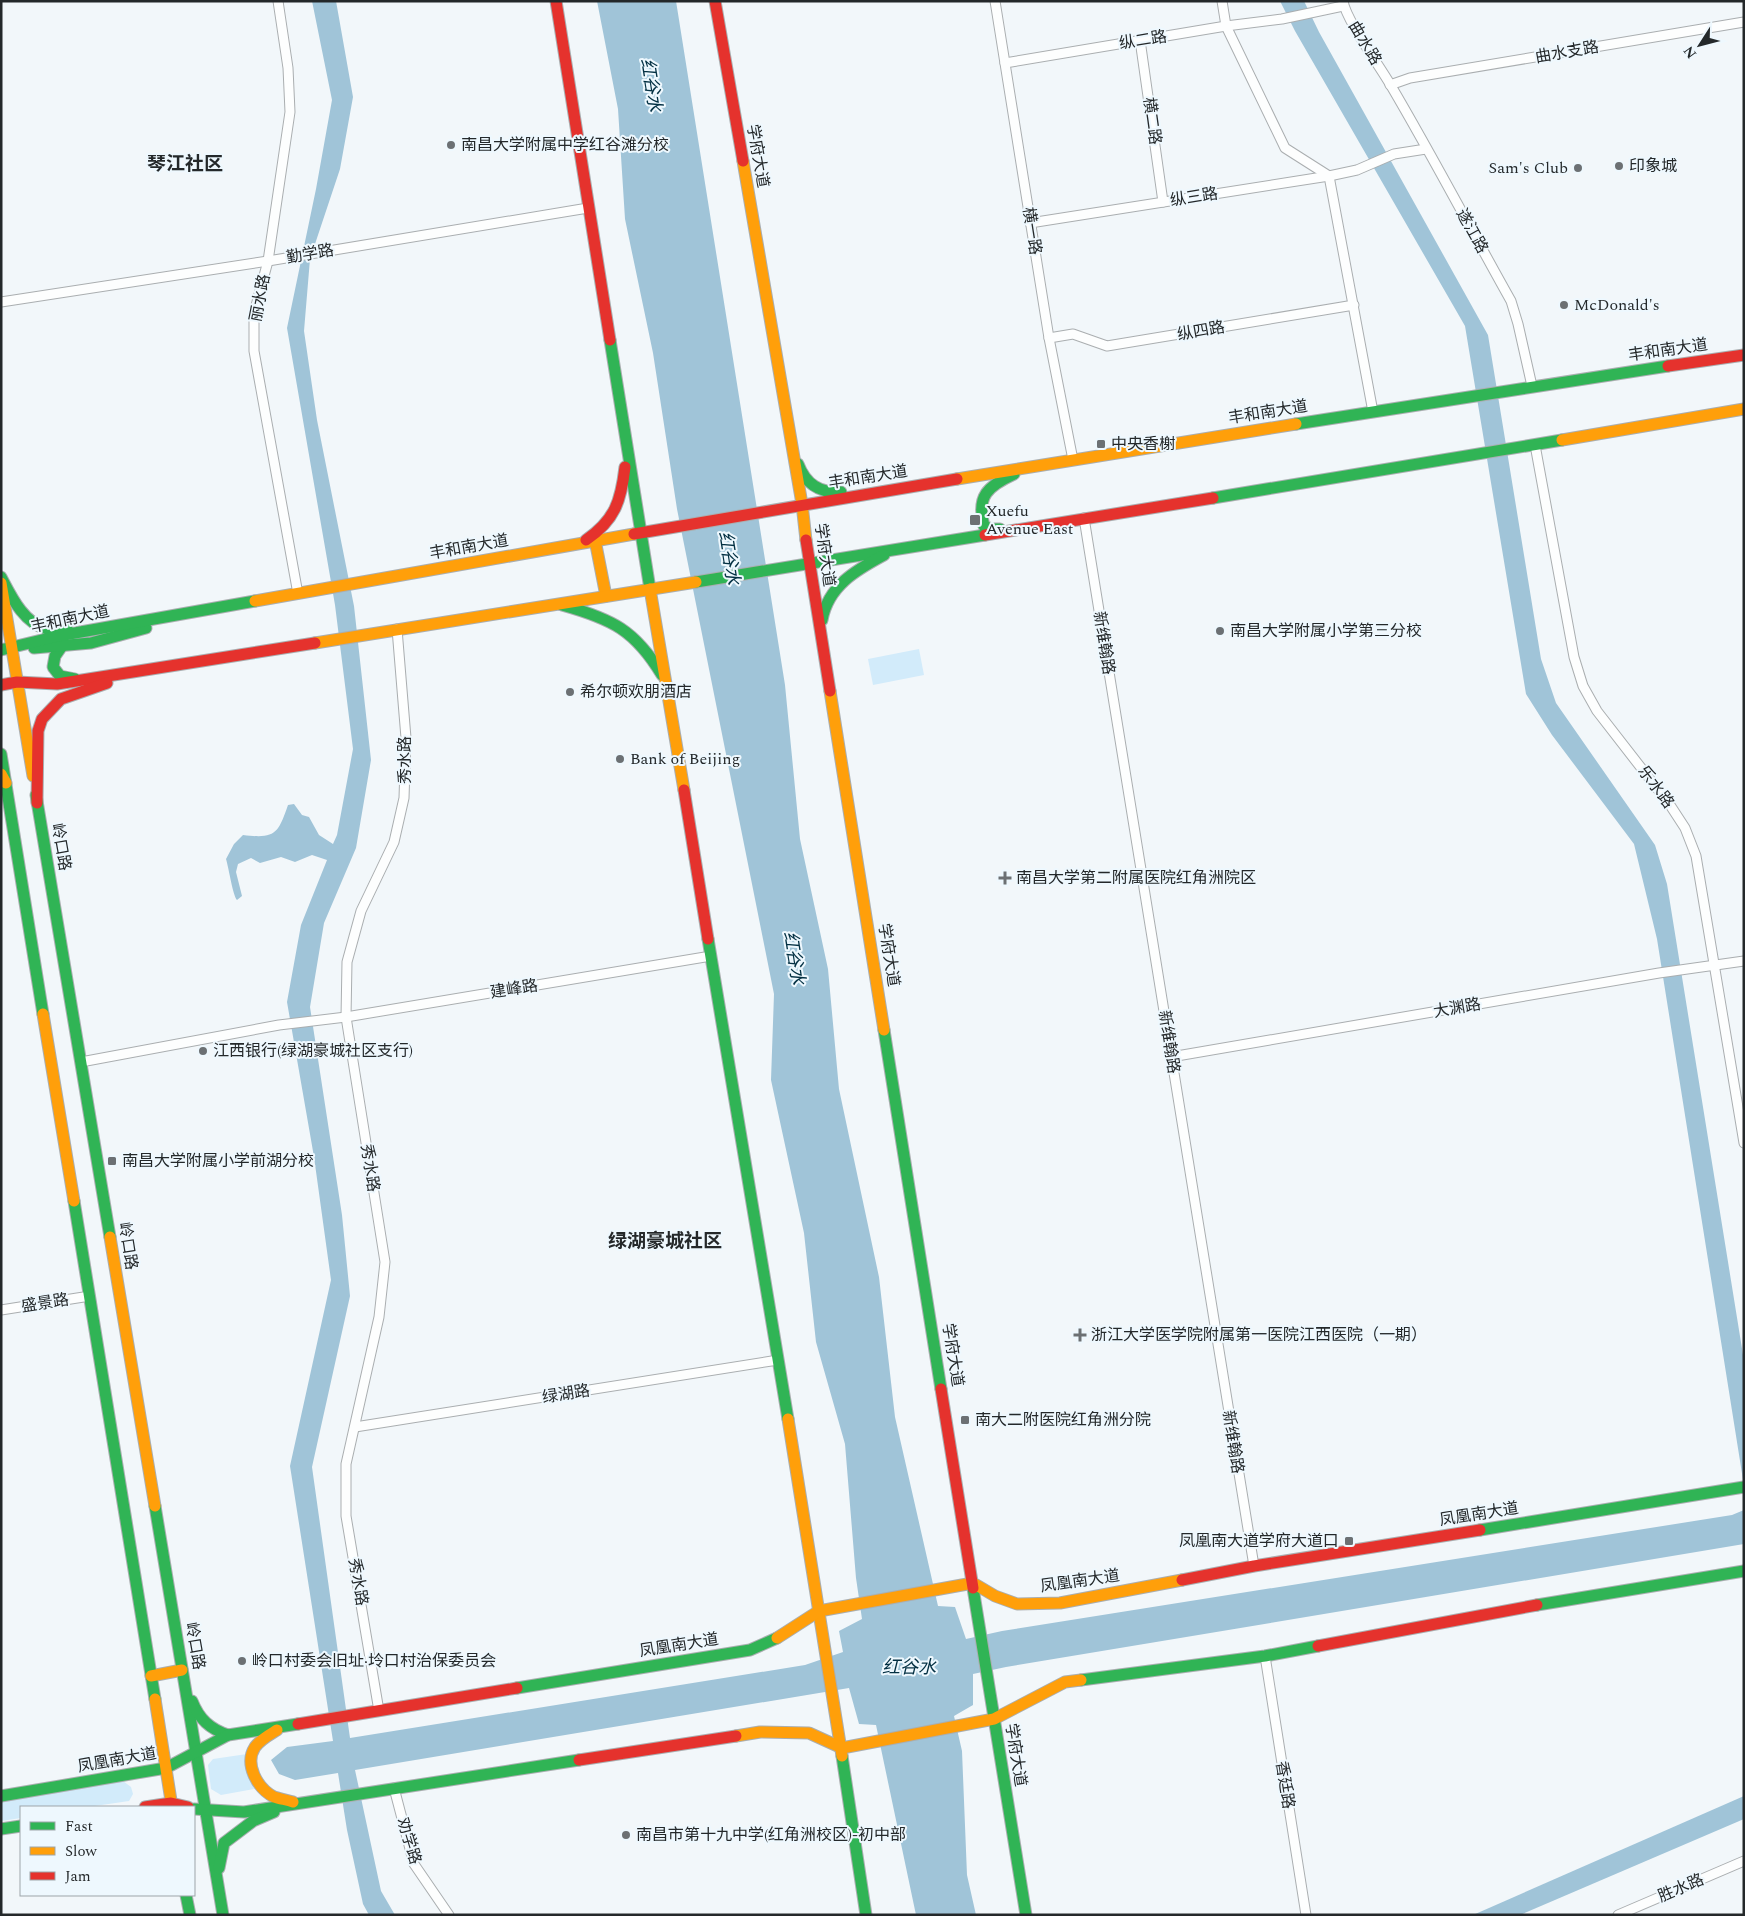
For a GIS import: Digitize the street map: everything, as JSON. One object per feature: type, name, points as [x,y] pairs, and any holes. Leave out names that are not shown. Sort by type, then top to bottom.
[{"type":"main road","points":[[556,1],[641,532],[835,1704],[866,1915]]},
{"type":"main road","name":"学府大道","points":[[715,1],[802,504],[820,629],[1026,1915]]},
{"type":"main road","name":"丰和南大道","points":[[6,650],[58,636],[802,504],[1532,386],[1744,355]]},
{"type":"main road","points":[[1,685],[17,682],[57,684],[363,636],[1535,445],[1744,409]]},
{"type":"main road","points":[[791,442],[800,470],[811,483],[826,492],[878,492]]},
{"type":"main road","points":[[580,543],[600,531],[613,514],[622,495],[628,451]]},
{"type":"main road","points":[[1030,467],[1000,480],[987,491],[980,505],[980,514],[984,526],[991,529],[1039,526]]},
{"type":"main road","points":[[595,540],[606,596]]},
{"type":"main road","points":[[820,629],[827,600],[840,585],[859,568],[896,549]]},
{"type":"main road","points":[[1,577],[14,602],[32,620],[48,629],[136,623]]},
{"type":"main road","name":"岭口路","points":[[1,583],[6,650],[17,682],[223,1915]]},
{"type":"main road","points":[[556,604],[595,614],[620,626],[643,645],[666,683]]},
{"type":"main road","points":[[6,650],[58,648],[126,635],[178,615]]},
{"type":"main road","points":[[88,631],[66,641],[58,648],[53,658],[52,667],[54,672],[64,679],[97,678]]},
{"type":"main road","points":[[37,803],[38,731],[42,719],[61,699],[148,669]]},
{"type":"main road","points":[[1,754],[172,1805],[159,1806]]},
{"type":"main road","name":"凤凰南大道","points":[[1,1796],[166,1768],[228,1735],[750,1650],[773,1641],[819,1611],[856,1603],[973,1583],[995,1596],[1017,1604],[1060,1603],[1254,1566],[1742,1487]]},
{"type":"main road","points":[[195,1808],[206,1811],[244,1812],[760,1732],[809,1734],[842,1748],[994,1719],[1065,1682],[1265,1656],[1593,1595],[1744,1571]]},
{"type":"main road","points":[[152,1676],[183,1675],[195,1710],[206,1725],[217,1732],[228,1735]]},
{"type":"main road","points":[[283,1726],[260,1741],[252,1753],[251,1766],[255,1779],[262,1788],[273,1796],[297,1803]]},
{"type":"main road","points":[[217,1877],[224,1843],[252,1821],[297,1803]]},
{"type":"main road","points":[[1,1829],[20,1826]]},
{"type":"main road","points":[[186,1896],[190,1915]]},
{"type":"street","name":"丽水路","points":[[278,1],[288,68],[290,112],[268,261],[254,313],[254,351],[298,594]]},
{"type":"street","name":"横一路","points":[[994,1],[1049,338],[1074,460]]},
{"type":"street","points":[[1222,1],[1226,26],[1285,148],[1329,176],[1373,412]]},
{"type":"street","name":"纵二路","points":[[1005,63],[1226,26],[1282,19],[1315,13],[1343,4]]},
{"type":"street","name":"曲水路","points":[[1343,4],[1390,85]]},
{"type":"street","name":"曲水支路","points":[[1390,85],[1410,78],[1744,22]]},
{"type":"street","name":"横二路","points":[[1140,40],[1163,202]]},
{"type":"street","name":"遂江路","points":[[1390,85],[1511,300],[1532,386]]},
{"type":"street","name":"纵三路","points":[[1030,222],[1329,176],[1358,170],[1394,154],[1426,150]]},
{"type":"street","name":"勤学路","points":[[1,302],[268,261],[588,208]]},
{"type":"street","name":"纵四路","points":[[1049,338],[1073,334],[1107,346],[1354,305]]},
{"type":"street","name":"乐水路","points":[[1535,445],[1574,657],[1583,686],[1597,711],[1670,805],[1685,828],[1696,856],[1744,1143]]},
{"type":"street","name":"新维翰路","points":[[1084,518],[1254,1566]]},
{"type":"street","name":"秀水路","points":[[379,1711],[346,1516],[346,1464],[379,1317],[385,1262],[346,1016],[347,962],[361,911],[394,842],[404,798],[406,738],[396,630]]},
{"type":"street","name":"建峰路","points":[[81,1062],[290,1024],[711,956]]},
{"type":"street","name":"大渊路","points":[[1171,1057],[1659,973],[1744,961]]},
{"type":"street","name":"盛景路","points":[[1,1310],[90,1296]]},
{"type":"street","name":"绿湖路","points":[[355,1427],[778,1360]]},
{"type":"street","name":"香廷路","points":[[1265,1656],[1306,1915]]},
{"type":"street","name":"劝学路","points":[[394,1788],[414,1864],[449,1915]]},
{"type":"street","name":"胜水路","points":[[1618,1915],[1744,1861]]},
{"type":"shaded area","points":[[919,649],[924,675],[873,685],[868,659]]},
{"type":"shaded area","points":[[247,1754],[248,1775],[254,1789],[221,1795],[211,1789],[208,1765],[213,1759]]},
{"type":"shaded area","points":[[123,1781],[131,1787],[133,1794],[129,1801],[95,1806],[20,1806],[20,1818],[1,1821],[1,1801]]},
{"type":"water","name":"红谷水","points":[[312,1],[336,1],[353,97],[340,169],[310,259],[304,331],[317,420],[354,606],[371,760],[356,848],[324,923],[310,1007],[342,1215],[350,1296],[312,1467],[350,1738],[805,1665],[843,1652],[839,1631],[862,1619],[856,1578],[845,1444],[816,1342],[804,1233],[771,1080],[774,994],[677,509],[653,353],[625,219],[618,109],[597,1],[676,1],[785,685],[800,839],[828,969],[839,1089],[879,1277],[895,1417],[938,1606],[955,1607],[966,1639],[1002,1631],[1732,1515],[1744,1510],[1744,1544],[973,1674],[973,1705],[954,1716],[962,1751],[967,1875],[976,1915],[916,1915],[876,1725],[859,1724],[849,1688],[355,1770],[381,1891],[395,1915],[369,1915],[363,1904],[347,1830],[338,1773],[295,1780],[279,1774],[271,1760],[287,1747],[333,1741],[290,1466],[331,1280],[314,1157],[287,1002],[301,925],[327,860],[312,855],[295,862],[281,857],[260,863],[251,858],[238,864],[236,872],[242,896],[237,900],[226,859],[234,844],[243,835],[262,836],[274,832],[278,828],[288,805],[294,804],[302,815],[309,817],[319,835],[333,844],[337,835],[353,749],[335,605],[287,328],[316,189],[332,100]]},
{"type":"water","points":[[1280,1],[1304,1],[1319,32],[1488,335],[1541,659],[1556,703],[1655,845],[1667,884],[1744,1361],[1744,1486],[1657,939],[1634,844],[1552,735],[1526,694],[1465,326],[1295,31]]},
{"type":"water","points":[[1744,1796],[1744,1819],[1520,1915],[1473,1915]]},
{"type":"traffic: fast","points":[[610,340],[650,589]]},
{"type":"traffic: fast","points":[[1296,424],[1668,366]]},
{"type":"traffic: fast","points":[[1213,498],[1562,440]]},
{"type":"traffic: fast","points":[[798,464],[805,477],[815,486],[827,491],[841,492]]},
{"type":"traffic: fast","points":[[1000,529],[991,529],[984,526],[982,516],[983,500],[991,488],[1014,474]]},
{"type":"traffic: fast","points":[[696,582],[985,535]]},
{"type":"traffic: fast","points":[[822,620],[825,608],[837,588],[854,573],[884,555]]},
{"type":"traffic: fast","points":[[1,577],[19,608],[32,621],[47,629],[67,628]]},
{"type":"traffic: fast","points":[[1,650],[58,636],[255,601]]},
{"type":"traffic: fast","points":[[562,605],[580,610],[621,628],[642,647],[662,675]]},
{"type":"traffic: fast","points":[[34,648],[91,643],[146,628]]},
{"type":"traffic: fast","points":[[64,643],[55,656],[53,667],[60,676],[75,679]]},
{"type":"traffic: fast","points":[[1,754],[43,1014]]},
{"type":"traffic: fast","points":[[36,795],[110,1237]]},
{"type":"traffic: fast","points":[[708,939],[788,1419]]},
{"type":"traffic: fast","points":[[884,1030],[941,1389]]},
{"type":"traffic: fast","points":[[74,1201],[155,1699]]},
{"type":"traffic: fast","points":[[1480,1530],[1744,1487]]},
{"type":"traffic: fast","points":[[155,1506],[223,1915]]},
{"type":"traffic: fast","points":[[1537,1605],[1744,1571]]},
{"type":"traffic: fast","points":[[973,1588],[1026,1915]]},
{"type":"traffic: fast","points":[[517,1688],[750,1650],[777,1638]]},
{"type":"traffic: fast","points":[[1081,1680],[1265,1656],[1318,1646]]},
{"type":"traffic: fast","points":[[192,1701],[198,1713],[206,1722],[216,1730],[228,1735]]},
{"type":"traffic: fast","points":[[1,1796],[166,1768],[228,1735],[298,1724]]},
{"type":"traffic: fast","points":[[842,1756],[866,1915]]},
{"type":"traffic: fast","points":[[195,1809],[244,1812],[579,1760]]},
{"type":"traffic: fast","points":[[219,1868],[224,1843],[253,1821],[274,1812]]},
{"type":"traffic: fast","points":[[1,1829],[20,1826]]},
{"type":"traffic: fast","points":[[186,1896],[190,1915]]},
{"type":"traffic: slow","points":[[743,161],[802,504],[806,540]]},
{"type":"traffic: slow","points":[[1562,440],[1744,409]]},
{"type":"traffic: slow","points":[[957,479],[1296,424]]},
{"type":"traffic: slow","points":[[255,601],[634,534]]},
{"type":"traffic: slow","points":[[595,540],[606,596]]},
{"type":"traffic: slow","points":[[315,643],[696,582]]},
{"type":"traffic: slow","points":[[1,583],[33,776]]},
{"type":"traffic: slow","points":[[650,589],[684,790]]},
{"type":"traffic: slow","points":[[830,691],[884,1030]]},
{"type":"traffic: slow","points":[[1,774],[6,783]]},
{"type":"traffic: slow","points":[[43,1014],[74,1201]]},
{"type":"traffic: slow","points":[[110,1237],[155,1506]]},
{"type":"traffic: slow","points":[[788,1419],[842,1756]]},
{"type":"traffic: slow","points":[[777,1638],[819,1611],[973,1583],[995,1596],[1017,1604],[1060,1603],[1182,1580]]},
{"type":"traffic: slow","points":[[151,1676],[182,1670]]},
{"type":"traffic: slow","points":[[736,1736],[760,1732],[809,1733],[842,1748],[994,1719],[1065,1682],[1081,1680]]},
{"type":"traffic: slow","points":[[155,1699],[172,1806]]},
{"type":"traffic: slow","points":[[277,1730],[262,1739],[255,1747],[252,1754],[252,1768],[258,1782],[268,1793],[274,1797],[293,1802]]},
{"type":"traffic: jam","points":[[556,1],[610,340]]},
{"type":"traffic: jam","points":[[715,1],[743,161]]},
{"type":"traffic: jam","points":[[1668,366],[1744,355]]},
{"type":"traffic: jam","points":[[586,540],[604,525],[615,509],[619,500],[625,467]]},
{"type":"traffic: jam","points":[[634,534],[957,479]]},
{"type":"traffic: jam","points":[[985,535],[1213,498]]},
{"type":"traffic: jam","points":[[806,540],[830,691]]},
{"type":"traffic: jam","points":[[1,685],[17,682],[57,684],[315,643]]},
{"type":"traffic: jam","points":[[37,803],[38,731],[42,719],[61,699],[107,683]]},
{"type":"traffic: jam","points":[[684,790],[708,939]]},
{"type":"traffic: jam","points":[[941,1389],[973,1588]]},
{"type":"traffic: jam","points":[[1182,1580],[1254,1566],[1480,1530]]},
{"type":"traffic: jam","points":[[1318,1646],[1537,1605]]},
{"type":"traffic: jam","points":[[298,1724],[517,1688]]},
{"type":"traffic: jam","points":[[579,1760],[736,1736]]},
{"type":"traffic: jam","points":[[152,1806],[171,1803],[184,1806]]},
{"type":"place","name":"南昌大学附属中学红谷滩分校","points":[[451,145]]},
{"type":"place","name":"印象城","points":[[1619,166]]},
{"type":"place","name":"Sam's Club","points":[[1578,168]]},
{"type":"place","name":"McDonald's","points":[[1564,305]]},
{"type":"place","name":"中央香榭","points":[[1101,444]]},
{"type":"place","name":"Xuefu Avenue East","points":[[975,520]]},
{"type":"place","name":"南昌大学附属小学第三分校","points":[[1220,631]]},
{"type":"place","name":"希尔顿欢朋酒店","points":[[570,692]]},
{"type":"place","name":"Bank of Beijing","points":[[620,759]]},
{"type":"place","name":"南昌大学第二附属医院红角洲院区","points":[[1005,878]]},
{"type":"place","name":"江西银行(绿湖豪城社区支行)","points":[[203,1051]]},
{"type":"place","name":"南昌大学附属小学前湖分校","points":[[112,1161]]},
{"type":"place","name":"浙江大学医学院附属第一医院江西医院（一期）","points":[[1080,1335]]},
{"type":"place","name":"南大二附医院红角洲分院","points":[[965,1420]]},
{"type":"place","name":"凤凰南大道学府大道口","points":[[1349,1541]]},
{"type":"place","name":"岭口村委会旧址·坽口村治保委员会","points":[[242,1661]]},
{"type":"place","name":"南昌市第十九中学(红角洲校区)-初中部","points":[[626,1835]]},
{"type":"district","name":"琴江社区","points":[[185,164]]},
{"type":"district","name":"绿湖豪城社区","points":[[665,1241]]}]
